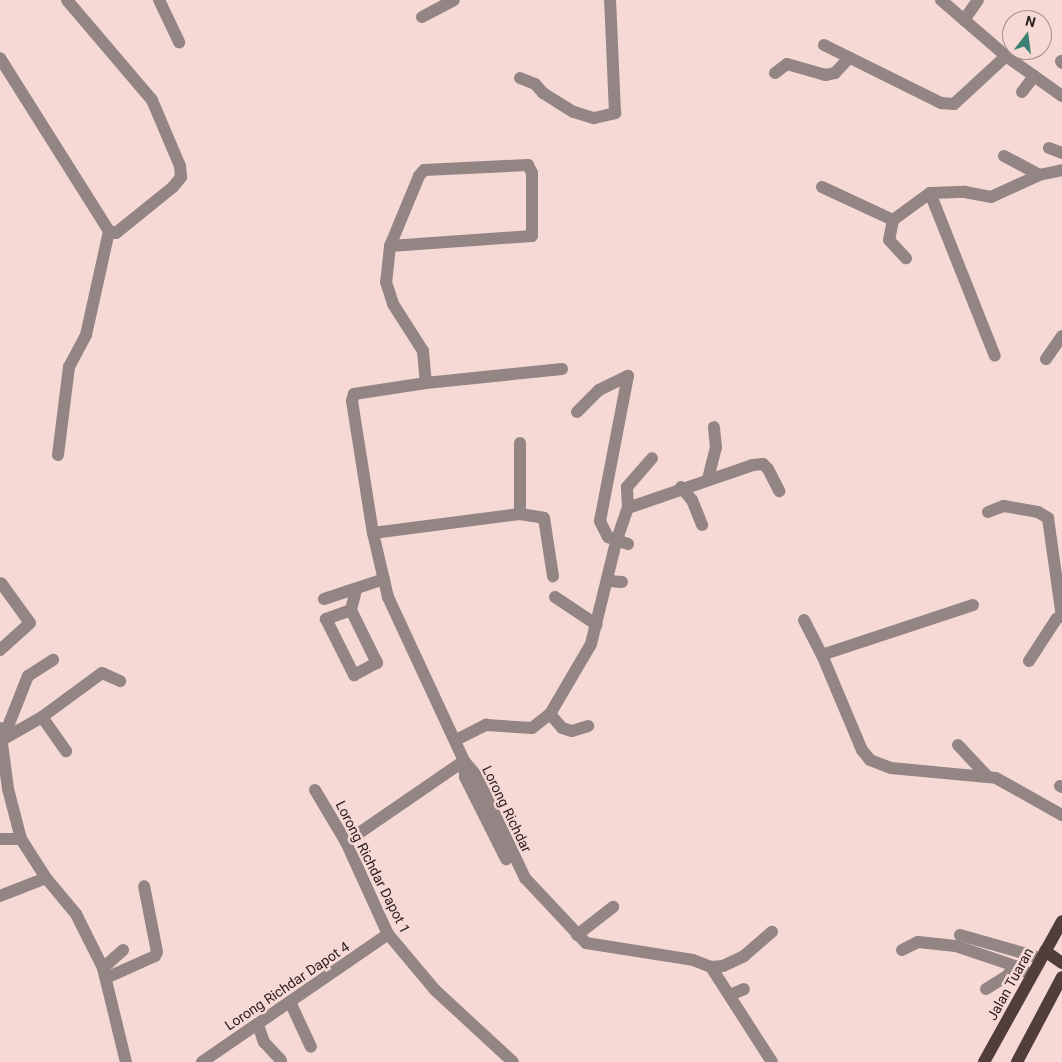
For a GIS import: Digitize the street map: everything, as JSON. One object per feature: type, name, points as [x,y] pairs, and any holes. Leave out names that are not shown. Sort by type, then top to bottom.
[{"type":"main road","name":"Jalan Tuaran","points":[[984,1062],[1062,921]]},
{"type":"main road","points":[[1043,955],[1062,963]]},
{"type":"main road","points":[[1017,1062],[1062,977]]},
{"type":"street","points":[[67,0],[152,100],[180,166],[181,177],[173,187],[116,232],[109,231]]},
{"type":"street","points":[[160,0],[179,42]]},
{"type":"street","points":[[422,17],[454,0]]},
{"type":"street","points":[[520,78],[535,84],[543,93],[574,112],[594,118],[615,113],[610,0]]},
{"type":"street","points":[[941,0],[1002,53]]},
{"type":"street","points":[[964,20],[978,0]]},
{"type":"street","points":[[824,45],[941,103],[954,104],[1002,60]]},
{"type":"street","points":[[0,58],[109,231],[86,335],[69,367],[58,455]]},
{"type":"street","points":[[775,73],[788,64],[825,74],[835,73],[849,58]]},
{"type":"street","points":[[1012,60],[1061,94]]},
{"type":"street","points":[[1022,92],[1034,76]]},
{"type":"street","points":[[1049,148],[1062,152]]},
{"type":"street","points":[[1004,156],[1039,175]]},
{"type":"street","points":[[390,246],[532,236],[532,173],[528,165],[521,163],[424,170],[390,246],[386,282],[393,304],[423,351],[426,382]]},
{"type":"street","points":[[906,258],[889,240],[892,220],[930,193],[965,192],[991,197],[1039,175],[1062,170]]},
{"type":"street","points":[[822,187],[892,220]]},
{"type":"street","points":[[930,193],[995,356]]},
{"type":"street","points":[[1046,359],[1062,336]]},
{"type":"street","points":[[346,842],[464,762],[456,740],[388,597],[373,533],[352,401],[354,394],[426,382],[562,369]]},
{"type":"street","points":[[577,412],[599,390],[628,376],[600,521],[602,530],[622,543]]},
{"type":"street","points":[[708,479],[716,447],[714,427]]},
{"type":"street","points":[[520,443],[520,514]]},
{"type":"street","points":[[456,740],[486,725],[532,728],[544,722],[550,714],[591,644],[598,625],[609,581],[622,543],[628,508],[627,487],[652,458]]},
{"type":"street","points":[[628,508],[682,487],[763,464],[779,490]]},
{"type":"street","points":[[682,487],[692,500],[702,525]]},
{"type":"street","points":[[988,512],[1004,506],[1038,512],[1048,518],[1057,617],[1029,661]]},
{"type":"street","points":[[373,533],[520,514],[544,518],[553,576]]},
{"type":"street","points":[[324,599],[356,590],[384,579]]},
{"type":"street","points":[[609,581],[622,582]]},
{"type":"street","points":[[0,583],[30,623],[0,650]]},
{"type":"street","points":[[351,610],[356,590]]},
{"type":"street","points":[[337,596],[351,610],[377,663],[354,675],[326,619],[351,610]]},
{"type":"street","points":[[555,597],[598,625]]},
{"type":"street","points":[[822,656],[973,605]]},
{"type":"street","points":[[804,620],[822,656],[862,750],[870,760],[891,768],[987,776]]},
{"type":"street","points":[[1,741],[28,676],[53,660]]},
{"type":"street","points":[[1,741],[42,716],[102,673],[120,681]]},
{"type":"street","points":[[550,714],[562,728],[572,731],[588,726]]},
{"type":"street","points":[[42,716],[66,750]]},
{"type":"street","points":[[0,728],[8,789],[21,839],[46,878],[76,914],[105,973],[126,1062]]},
{"type":"street","points":[[958,745],[987,776],[1062,815]]},
{"type":"street","name":"Lorong Richdar","points":[[464,762],[477,776],[525,878],[576,935],[586,943],[693,960],[711,967]]},
{"type":"street","name":"Lorong Richdar","points":[[464,762],[465,777],[517,879],[582,948],[704,972],[763,1062]]},
{"type":"street","name":"Lorong Richdar Dapot 1","points":[[315,790],[346,842],[388,934],[434,990],[513,1062]]},
{"type":"street","points":[[0,839],[21,839]]},
{"type":"street","points":[[0,896],[46,878]]},
{"type":"street","points":[[105,973],[155,956],[157,952],[144,886]]},
{"type":"street","points":[[576,935],[613,907]]},
{"type":"street","points":[[772,932],[744,956],[723,966],[711,967],[772,1062]]},
{"type":"street","name":"Lorong Richdar Dapot 4","points":[[202,1062],[291,1004],[388,934]]},
{"type":"street","points":[[960,935],[1043,955]]},
{"type":"street","points":[[902,950],[918,942],[933,943],[978,952],[1015,966],[1032,975]]},
{"type":"street","points":[[105,973],[123,950]]},
{"type":"street","points":[[986,990],[1007,976],[1015,966]]},
{"type":"street","points":[[730,995],[744,989]]},
{"type":"street","points":[[291,1004],[311,1047]]},
{"type":"street","points":[[258,1026],[264,1042],[281,1060]]}]
